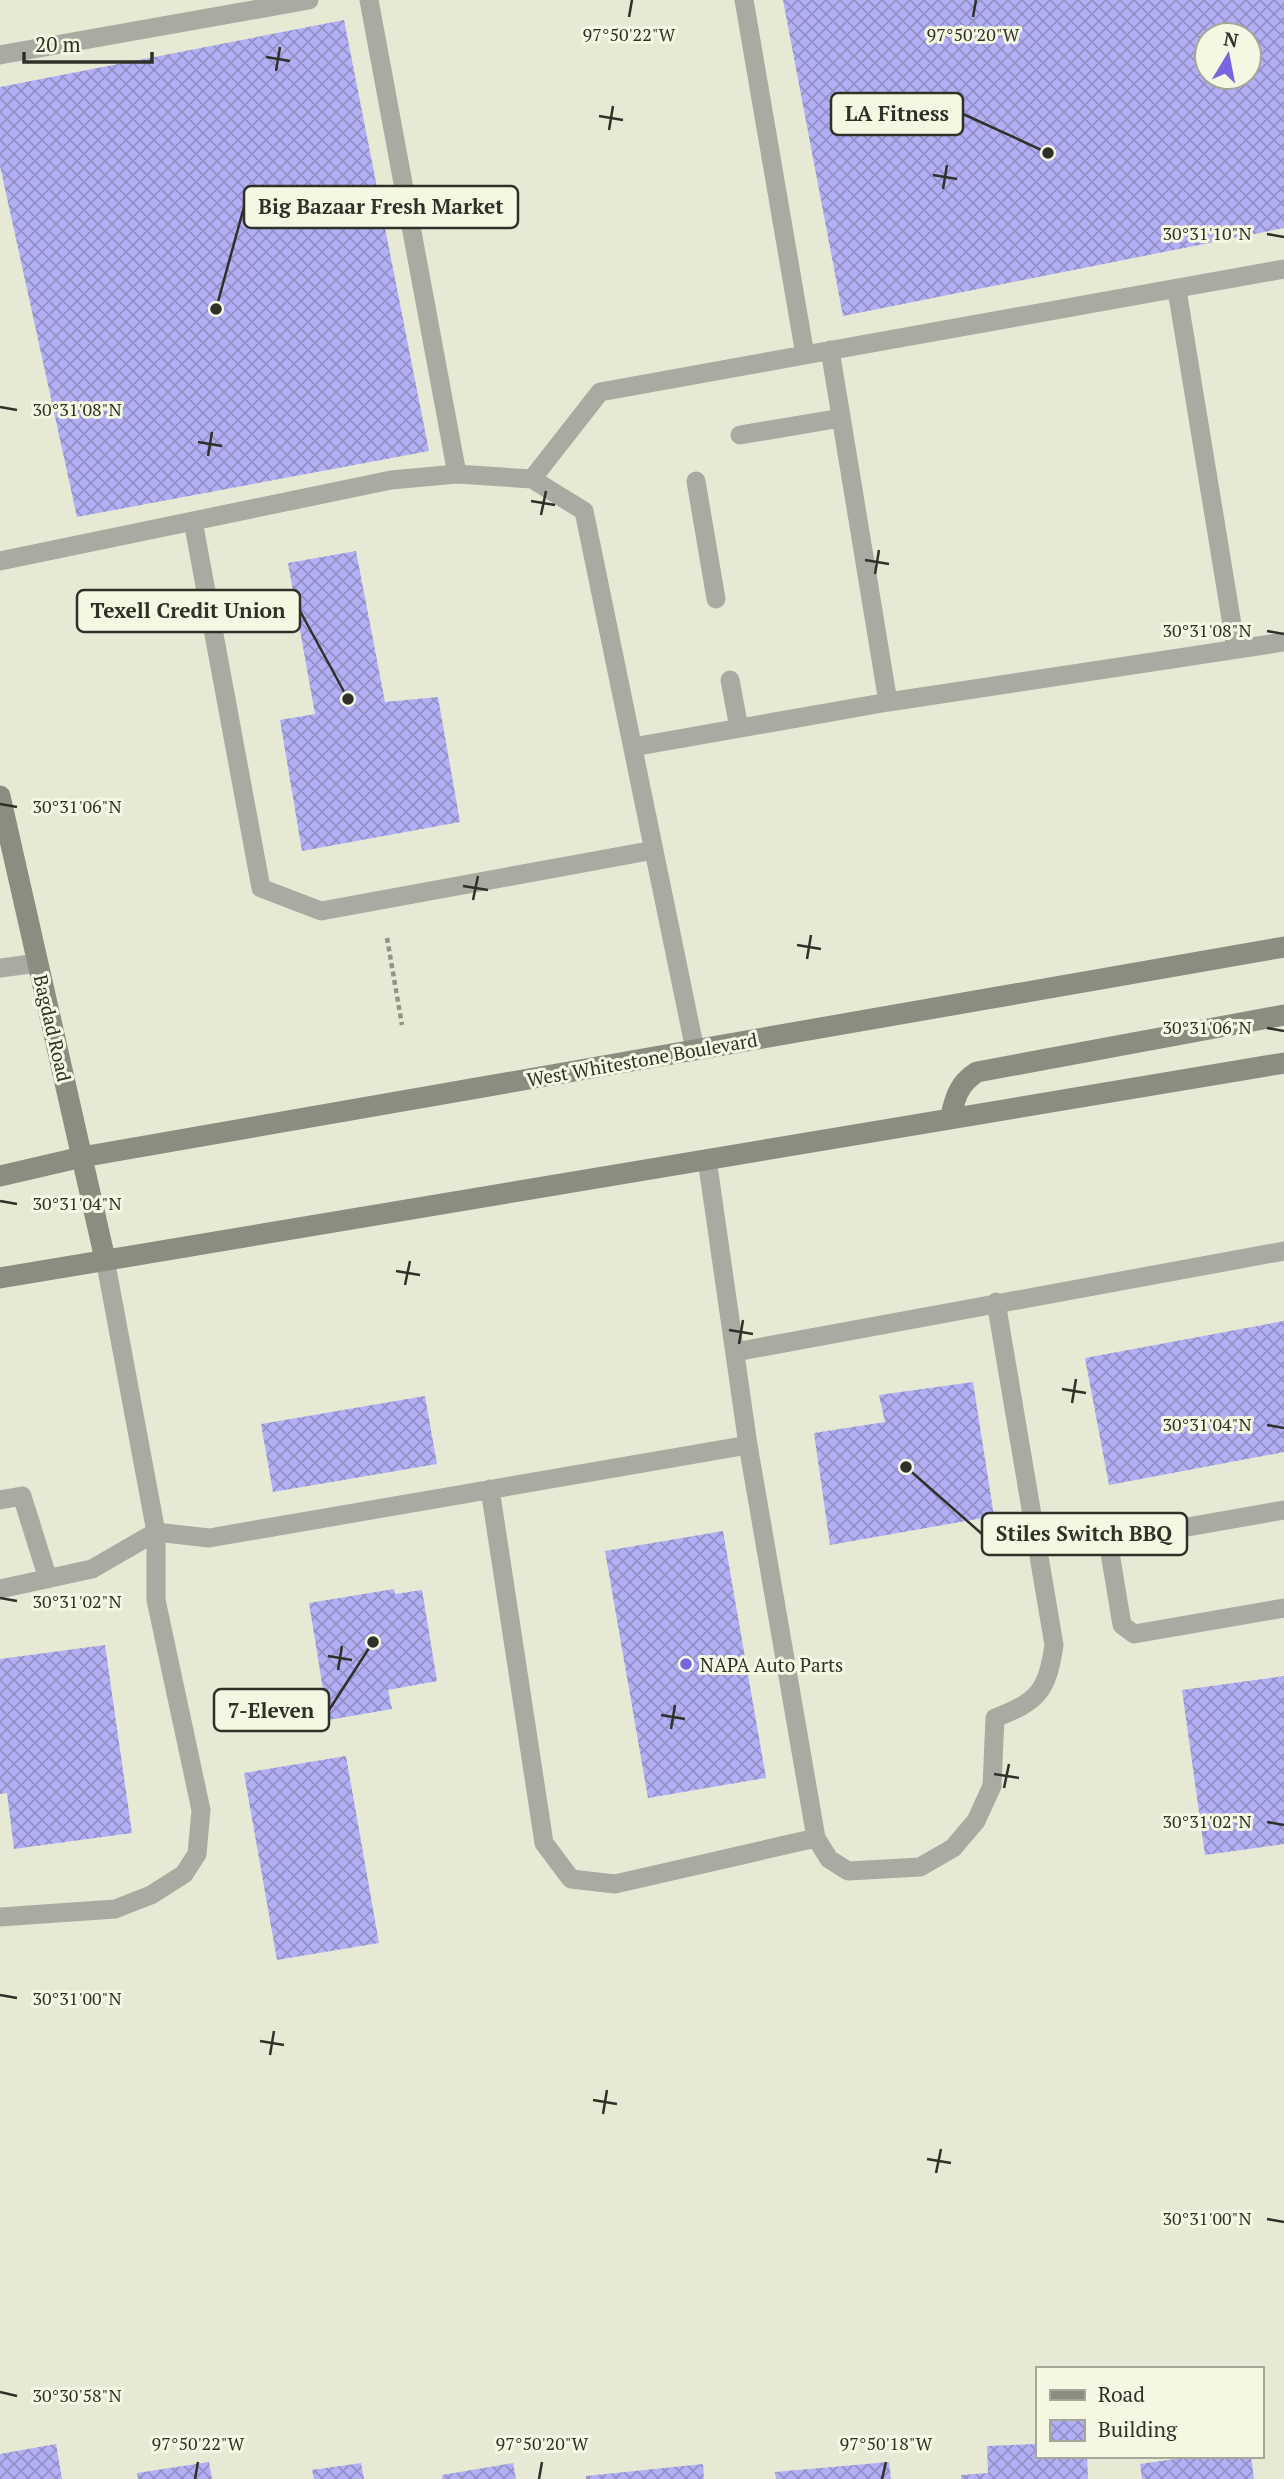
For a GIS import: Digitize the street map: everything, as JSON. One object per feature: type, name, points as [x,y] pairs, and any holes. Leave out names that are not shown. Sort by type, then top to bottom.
[{"type":"main road","name":"Bagdad Road","points":[[0,796],[105,1259]]},
{"type":"main road","name":"West Whitestone Boulevard","points":[[0,1175],[82,1157],[1284,947]]},
{"type":"main road","points":[[950,1118],[957,1092],[964,1080],[977,1072],[1284,1015]]},
{"type":"main road","points":[[0,1278],[1284,1063]]},
{"type":"lane","points":[[0,55],[309,0]]},
{"type":"lane","points":[[369,0],[457,474]]},
{"type":"lane","points":[[744,0],[805,355]]},
{"type":"lane","points":[[532,479],[600,392],[1284,269]]},
{"type":"lane","points":[[1177,289],[1236,649]]},
{"type":"lane","points":[[830,351],[888,702]]},
{"type":"lane","points":[[740,435],[841,418]]},
{"type":"lane","points":[[0,561],[391,480],[457,474],[532,479],[584,511],[695,1050]]},
{"type":"lane","points":[[696,481],[716,599]]},
{"type":"lane","points":[[193,521],[261,888],[321,911],[654,850]]},
{"type":"lane","points":[[633,747],[888,702],[1284,642]]},
{"type":"lane","points":[[730,680],[739,728]]},
{"type":"lane","points":[[0,968],[38,963]]},
{"type":"lane","points":[[707,1159],[748,1445],[816,1838],[829,1859],[848,1871],[920,1867],[953,1848],[976,1821],[992,1786],[995,1718],[1026,1706],[1048,1680],[1054,1645],[996,1302]]},
{"type":"lane","points":[[736,1352],[1284,1251]]},
{"type":"lane","points":[[0,1917],[115,1909],[151,1895],[184,1874],[197,1854],[201,1810],[156,1600],[156,1532],[105,1259]]},
{"type":"lane","points":[[0,1589],[92,1569],[156,1532],[209,1538],[748,1445]]},
{"type":"lane","points":[[490,1489],[544,1843],[571,1879],[615,1884],[816,1838]]},
{"type":"lane","points":[[0,1500],[22,1496],[48,1579]]},
{"type":"lane","points":[[1284,1510],[1108,1541],[1122,1625],[1134,1634],[1284,1608]]},
{"type":"path","points":[[387,938],[402,1025]]},
{"type":"building","points":[[783,0],[1284,0],[1284,228],[843,316]]},
{"type":"building","points":[[344,20],[429,451],[77,517],[0,166],[0,87]]},
{"type":"building","points":[[356,551],[385,702],[438,697],[460,822],[302,851],[280,720],[315,714],[288,563]]},
{"type":"building","points":[[1284,1321],[1284,1452],[1109,1485],[1085,1358]]},
{"type":"building","points":[[973,1382],[994,1516],[830,1545],[814,1433],[885,1422],[879,1395]]},
{"type":"building","points":[[425,1396],[437,1464],[273,1492],[261,1424]]},
{"type":"building","name":"NAPA Auto Parts","points":[[723,1531],[766,1778],[648,1798],[605,1551]]},
{"type":"building","points":[[394,1589],[395,1594],[422,1590],[437,1681],[388,1690],[392,1709],[328,1720],[309,1603]]},
{"type":"building","points":[[105,1645],[132,1833],[14,1849],[7,1793],[0,1794],[0,1659]]},
{"type":"building","points":[[1284,1676],[1284,1844],[1205,1855],[1182,1690]]},
{"type":"building","points":[[346,1756],[379,1943],[277,1960],[244,1773]]},
{"type":"building","points":[[56,2444],[62,2479],[0,2479],[0,2454]]},
{"type":"building","points":[[1036,2444],[1036,2458],[1087,2458],[1088,2479],[961,2479],[961,2475],[988,2473],[987,2446]]},
{"type":"building","points":[[1182,2458],[1251,2458],[1254,2479],[1142,2479],[1140,2464]]},
{"type":"building","points":[[209,2462],[212,2479],[138,2479],[137,2473]]},
{"type":"building","points":[[889,2462],[891,2479],[776,2479],[775,2472]]},
{"type":"building","points":[[361,2463],[364,2479],[314,2479],[312,2470]]},
{"type":"building","points":[[513,2463],[516,2479],[442,2479],[442,2475]]},
{"type":"building","points":[[703,2464],[704,2479],[586,2479],[586,2476]]},
{"type":"place","name":"LA Fitness","points":[[1048,153]]},
{"type":"place","name":"Big Bazaar Fresh Market","points":[[216,309]]},
{"type":"place","name":"Texell Credit Union","points":[[348,699]]},
{"type":"place","name":"Stiles Switch BBQ","points":[[906,1467]]},
{"type":"place","name":"7-Eleven","points":[[373,1642]]},
{"type":"place","name":"NAPA Auto Parts","points":[[686,1664]]}]
